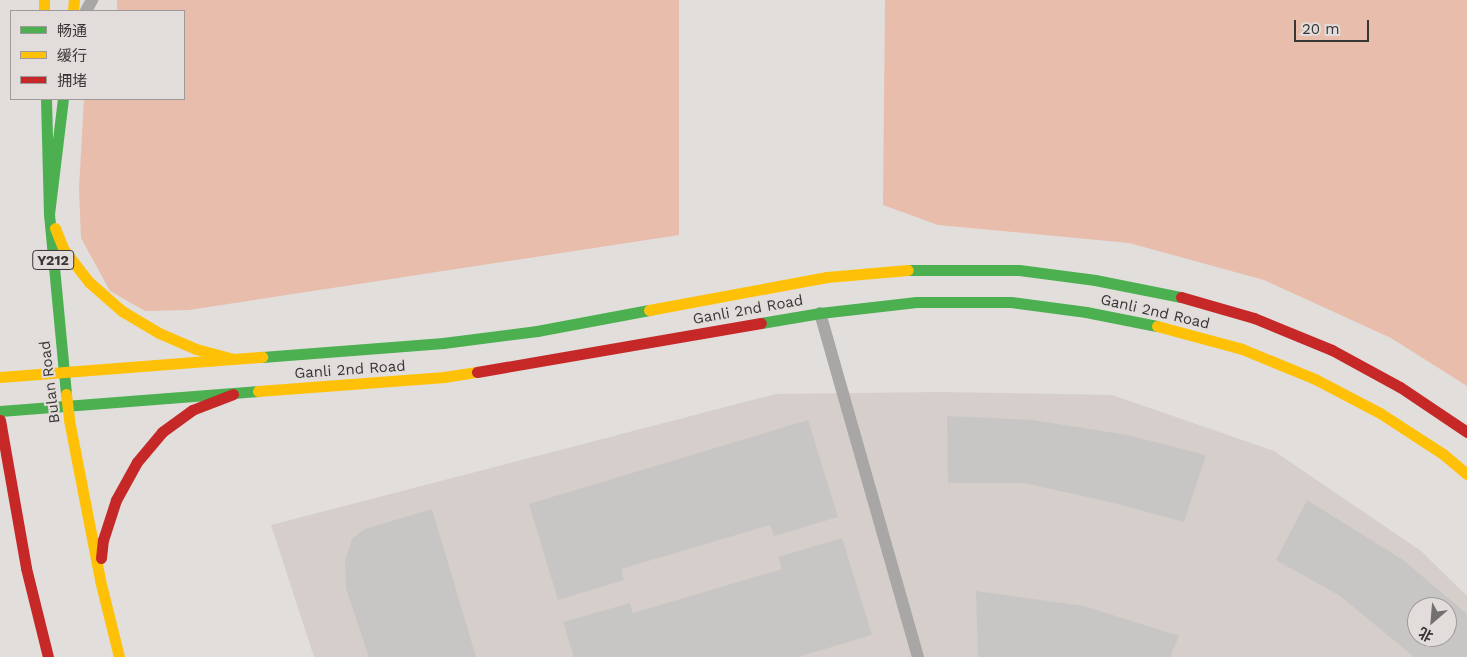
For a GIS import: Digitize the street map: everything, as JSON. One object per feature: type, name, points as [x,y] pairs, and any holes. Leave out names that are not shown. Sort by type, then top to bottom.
[{"type":"main road","name":"Bulan Road","points":[[46,100],[49,214],[68,406],[100,580],[120,657]]},
{"type":"main road","points":[[62,100],[49,214],[64,250],[89,282],[122,311],[159,333],[196,349],[234,359]]},
{"type":"main road","name":"Ganli 2nd Road","points":[[0,377],[443,343],[537,331],[827,277],[915,269],[1019,270],[1095,280],[1172,295],[1254,318],[1332,350],[1400,387],[1467,432]]},
{"type":"main road","name":"Ganli 2nd Road","points":[[0,411],[444,377],[540,363],[820,312],[916,302],[1010,302],[1086,312],[1174,329],[1242,349],[1315,379],[1380,413],[1443,454],[1467,474]]},
{"type":"main road","points":[[100,580],[103,540],[116,500],[137,462],[162,432],[192,410],[233,394]]},
{"type":"main road","points":[[0,420],[26,568],[48,657]]},
{"type":"main road","points":[[4,523],[26,568]]},
{"type":"lane","points":[[820,312],[918,657]]},
{"type":"shaded area","points":[[117,0],[679,0],[679,235],[189,310],[145,311],[110,291],[81,238],[79,189],[84,100],[185,100],[185,10],[117,10]]},
{"type":"shaded area","points":[[885,0],[1467,0],[1467,386],[1391,338],[1264,280],[1129,243],[938,225],[883,205]]},
{"type":"shaded area","points":[[941,392],[1112,395],[1274,451],[1421,551],[1467,596],[1467,657],[314,657],[271,525],[776,394]]},
{"type":"building","points":[[947,416],[1032,420],[1128,435],[1206,455],[1184,522],[1118,504],[1024,483],[948,483]]},
{"type":"building","points":[[808,420],[838,517],[774,536],[770,525],[621,569],[624,580],[558,600],[529,504]]},
{"type":"building","points":[[1307,500],[1403,560],[1447,597],[1407,597],[1407,647],[1457,647],[1457,606],[1467,614],[1467,657],[1414,657],[1340,596],[1276,560]]},
{"type":"building","points":[[432,509],[476,657],[369,657],[346,588],[345,560],[352,539],[365,529]]},
{"type":"building","points":[[842,538],[872,635],[798,657],[574,657],[563,622],[630,603],[633,613],[782,569],[778,557]]},
{"type":"building","points":[[976,591],[1084,606],[1179,636],[1170,657],[978,657]]},
{"type":"traffic: fast","points":[[46,100],[49,214],[66,394]]},
{"type":"traffic: fast","points":[[49,214],[63,100]]},
{"type":"traffic: fast","points":[[908,270],[1019,270],[1095,280],[1181,297]]},
{"type":"traffic: fast","points":[[761,323],[820,313],[916,302],[1011,302],[1086,312],[1157,326]]},
{"type":"traffic: fast","points":[[262,357],[443,343],[537,331],[649,310]]},
{"type":"traffic: fast","points":[[0,411],[258,391]]},
{"type":"traffic: slow","points":[[44,0],[44,10]]},
{"type":"traffic: slow","points":[[73,10],[74,0]]},
{"type":"traffic: slow","points":[[55,228],[64,250],[89,282],[122,311],[159,333],[196,349],[234,359]]},
{"type":"traffic: slow","points":[[649,310],[827,277],[908,270]]},
{"type":"traffic: slow","points":[[1157,326],[1242,349],[1315,379],[1380,413],[1443,454],[1467,474]]},
{"type":"traffic: slow","points":[[0,377],[262,357]]},
{"type":"traffic: slow","points":[[258,391],[444,377],[477,372]]},
{"type":"traffic: slow","points":[[66,394],[69,420],[100,580],[119,657]]},
{"type":"traffic: jam","points":[[1181,297],[1254,318],[1332,350],[1400,387],[1467,432]]},
{"type":"traffic: jam","points":[[477,372],[761,323]]},
{"type":"traffic: jam","points":[[101,558],[103,540],[116,500],[137,462],[162,432],[192,410],[233,394]]},
{"type":"traffic: jam","points":[[0,420],[26,568],[48,657]]}]
